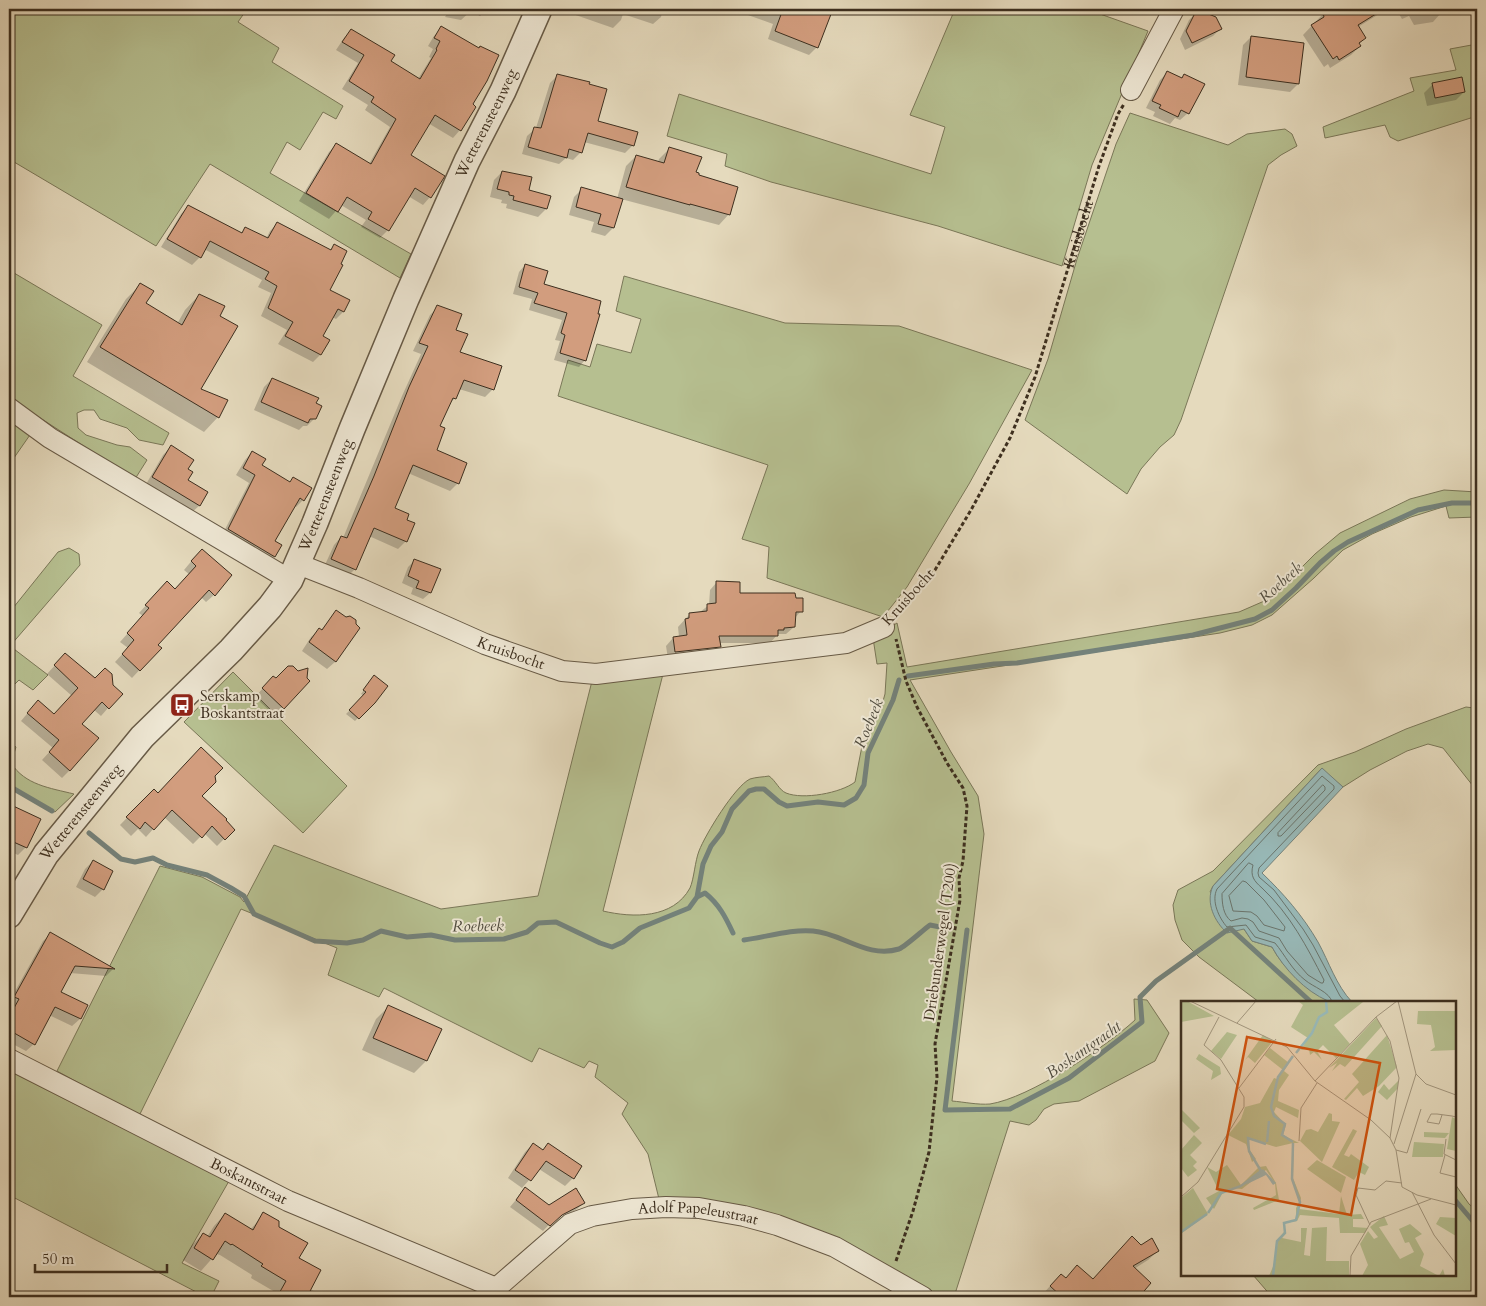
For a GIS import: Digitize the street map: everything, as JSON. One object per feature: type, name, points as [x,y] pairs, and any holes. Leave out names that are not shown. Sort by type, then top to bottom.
[{"type":"street","name":"Wetterensteenweg","points":[[9,914],[46,854],[142,737],[231,650],[270,607],[294,572],[406,299],[467,161],[503,91],[539,9]]},
{"type":"street","points":[[1131,90],[1174,9]]},
{"type":"street","name":"Kruisbocht","points":[[9,408],[50,438],[123,483],[245,552],[294,572],[359,588],[485,644],[562,671],[596,674],[846,643],[887,623]]},
{"type":"street","name":"Boskantstraat","points":[[9,1059],[288,1201],[491,1293]]},
{"type":"street","name":"Adolf Papeleustraat","points":[[491,1293],[570,1224],[592,1216],[632,1209],[666,1207],[699,1208],[777,1224],[835,1247],[923,1297]]},
{"type":"path","name":"Kruisbocht","points":[[887,623],[934,570],[972,510],[1010,438],[1035,377],[1098,166],[1118,114],[1131,90]]},
{"type":"path","name":"Driebunderwegel (T200)","points":[[887,623],[893,623],[906,681],[917,707],[947,763],[963,788],[967,806],[963,861],[958,878],[960,900],[935,1044],[937,1077],[929,1152],[904,1243],[889,1278]]},
{"type":"green space","points":[[9,9],[247,9],[238,22],[279,48],[272,62],[343,106],[336,119],[323,112],[300,150],[287,142],[270,173],[411,254],[400,278],[210,164],[156,246],[9,159]]},
{"type":"green space","points":[[955,9],[1086,9],[1148,31],[1092,165],[1062,266],[938,226],[771,182],[725,166],[727,154],[667,136],[679,94],[931,174],[945,127],[910,115]]},
{"type":"green space","points":[[1477,44],[1477,116],[1398,141],[1390,137],[1385,125],[1325,138],[1323,127],[1414,91],[1410,78],[1456,70],[1450,49]]},
{"type":"green space","points":[[1130,113],[1228,145],[1247,134],[1285,129],[1292,134],[1297,146],[1268,165],[1181,420],[1174,435],[1160,447],[1141,469],[1127,494],[1025,420],[1048,359],[1077,259],[1116,144]]},
{"type":"green space","points":[[9,270],[102,325],[73,376],[169,433],[163,445],[139,440],[127,428],[100,419],[94,410],[84,410],[77,413],[78,428],[86,435],[130,447],[147,460],[135,479],[9,398]]},
{"type":"green space","points":[[624,276],[785,323],[899,326],[1032,370],[969,484],[907,587],[883,617],[767,578],[769,547],[742,539],[768,465],[558,396],[568,360],[590,367],[597,344],[631,353],[641,319],[616,311]]},
{"type":"green space","points":[[9,415],[32,432],[9,465]]},
{"type":"green space","points":[[1444,490],[1477,492],[1477,517],[1449,518],[1446,506],[1411,517],[1372,534],[1343,550],[1272,615],[1252,625],[1220,633],[910,680],[978,796],[984,834],[952,1101],[990,1104],[1006,1100],[1045,1082],[1106,1044],[1135,1020],[1134,999],[1147,1000],[1169,1033],[1155,1061],[1079,1101],[1054,1104],[1044,1109],[1036,1120],[1029,1125],[1010,1121],[954,1297],[937,1297],[870,1257],[659,1199],[648,1154],[622,1114],[628,1103],[595,1077],[598,1065],[589,1061],[584,1068],[539,1048],[532,1062],[384,988],[379,997],[328,975],[337,948],[241,909],[139,1116],[57,1071],[160,866],[202,877],[240,897],[244,902],[274,845],[441,909],[538,896],[592,681],[663,674],[603,911],[627,915],[651,914],[673,906],[683,898],[693,880],[698,855],[707,834],[729,801],[744,783],[750,779],[769,776],[784,792],[802,796],[831,792],[855,782],[862,746],[881,708],[885,694],[887,663],[877,664],[873,638],[897,623],[907,667],[1239,612],[1262,602],[1279,590],[1315,554],[1340,533],[1410,499]]},
{"type":"green space","points":[[69,548],[79,554],[80,565],[10,646],[48,675],[33,690],[19,680],[9,690],[9,613],[58,552]]},
{"type":"green space","points":[[233,672],[347,786],[303,833],[184,722]]},
{"type":"green space","points":[[1466,707],[1474,708],[1477,716],[1477,791],[1443,748],[1428,744],[1407,751],[1370,770],[1343,787],[1321,769],[1213,886],[1210,892],[1244,929],[1252,941],[1272,947],[1290,971],[1305,985],[1329,1001],[1258,1001],[1199,957],[1182,940],[1175,920],[1173,905],[1178,890],[1213,871],[1318,765],[1355,752],[1406,729]]},
{"type":"green space","points":[[9,741],[16,747],[11,763],[23,776],[47,787],[74,794],[55,812],[9,787]]},
{"type":"green space","points":[[9,1071],[229,1181],[182,1263],[219,1281],[211,1297],[206,1297],[9,1195]]},
{"type":"green space","points":[[1456,1185],[1469,1204],[1477,1211],[1477,1297],[1272,1297],[1254,1276],[1456,1276]]},
{"type":"water","points":[[1322,768],[1343,787],[1262,873],[1306,923],[1318,942],[1337,981],[1351,1001],[1328,1001],[1319,997],[1296,979],[1272,947],[1252,941],[1244,929],[1227,933],[1212,912],[1210,899],[1213,886]]},
{"type":"building","points":[[783,9],[833,9],[818,48],[775,31]]},
{"type":"building","points":[[1330,9],[1384,9],[1358,25],[1366,38],[1359,43],[1361,46],[1339,60],[1337,56],[1333,59],[1311,25],[1324,17],[1323,13]]},
{"type":"building","points":[[1196,11],[1216,17],[1222,29],[1192,43],[1186,31]]},
{"type":"building","points":[[441,26],[479,48],[480,46],[499,55],[487,81],[473,104],[476,107],[461,131],[435,115],[411,155],[445,176],[431,198],[415,188],[389,231],[368,219],[372,212],[347,197],[338,212],[306,193],[336,143],[371,164],[396,119],[371,102],[374,97],[349,81],[364,55],[342,42],[351,29],[395,55],[391,61],[420,79],[437,50],[440,41],[434,38]]},
{"type":"building","points":[[1251,36],[1304,43],[1299,84],[1246,77]]},
{"type":"building","points":[[1167,71],[1182,78],[1184,74],[1205,84],[1189,114],[1181,110],[1178,117],[1159,108],[1161,105],[1152,101]]},
{"type":"building","points":[[557,74],[590,82],[589,84],[607,89],[598,121],[638,132],[634,146],[588,133],[582,153],[569,149],[567,158],[528,147],[534,127],[541,128]]},
{"type":"building","points":[[1462,77],[1465,92],[1435,98],[1432,83]]},
{"type":"building","points":[[669,147],[702,157],[696,172],[699,175],[738,187],[730,215],[626,187],[636,155],[664,163]]},
{"type":"building","points":[[502,171],[532,177],[529,190],[551,196],[547,209],[513,200],[514,196],[509,195],[509,192],[497,189]]},
{"type":"building","points":[[581,187],[623,199],[614,228],[598,224],[601,214],[576,207]]},
{"type":"building","points":[[188,205],[242,233],[245,227],[268,238],[277,222],[331,250],[334,244],[347,251],[341,264],[343,265],[330,290],[350,300],[344,312],[338,309],[323,336],[330,340],[321,355],[285,336],[293,322],[268,308],[277,286],[265,279],[269,272],[210,241],[201,258],[167,239]]},
{"type":"building","points":[[525,264],[548,271],[544,284],[601,301],[598,314],[600,314],[586,361],[560,353],[565,335],[561,333],[567,313],[534,303],[538,293],[519,287]]},
{"type":"building","points":[[140,283],[154,291],[146,303],[182,325],[199,294],[225,306],[220,316],[238,326],[201,389],[228,400],[219,418],[100,347]]},
{"type":"building","points":[[437,305],[462,314],[456,330],[468,334],[460,352],[502,366],[494,390],[464,380],[456,399],[453,398],[440,426],[445,428],[437,450],[467,463],[459,484],[413,465],[395,508],[409,514],[407,520],[415,523],[407,542],[374,528],[356,570],[331,559],[341,536],[347,538],[374,476],[409,387],[428,346],[419,343]]},
{"type":"building","points":[[272,378],[319,398],[316,403],[322,406],[316,419],[310,419],[308,423],[261,402]]},
{"type":"building","points":[[171,445],[194,460],[188,469],[193,472],[188,480],[208,492],[200,506],[152,477]]},
{"type":"building","points":[[252,451],[266,459],[262,465],[290,482],[293,477],[312,488],[304,501],[300,498],[275,541],[282,545],[275,557],[228,529],[255,475],[243,468]]},
{"type":"building","points":[[202,549],[232,575],[215,596],[209,590],[158,645],[162,648],[140,671],[122,654],[134,640],[127,633],[149,608],[145,605],[167,581],[175,589],[196,566],[191,561]]},
{"type":"building","points":[[414,559],[441,569],[431,593],[416,588],[419,581],[408,576]]},
{"type":"building","points":[[716,581],[740,582],[740,593],[795,593],[796,598],[803,598],[803,612],[796,612],[795,627],[778,630],[778,636],[719,636],[721,647],[675,652],[673,637],[687,635],[685,619],[689,618],[689,613],[707,611],[707,604],[716,603]]},
{"type":"building","points":[[336,610],[346,617],[350,616],[356,620],[356,624],[360,628],[336,662],[309,642],[319,628],[322,630]]},
{"type":"building","points":[[65,653],[95,678],[105,668],[112,674],[113,685],[123,694],[109,709],[102,702],[82,724],[99,738],[70,771],[49,752],[59,740],[27,713],[38,700],[54,714],[78,688],[54,665]]},
{"type":"building","points":[[288,666],[293,666],[298,671],[308,668],[307,678],[310,681],[284,709],[262,688],[273,676],[276,678]]},
{"type":"building","points":[[374,675],[388,686],[359,719],[349,710],[366,692],[363,690]]},
{"type":"building","points":[[201,747],[223,768],[215,776],[216,782],[202,796],[227,819],[235,830],[225,840],[212,826],[202,838],[172,810],[154,830],[145,822],[140,829],[126,817],[154,789],[158,793]]},
{"type":"building","points":[[9,804],[41,819],[27,848],[9,840]]},
{"type":"building","points":[[93,860],[113,871],[104,890],[83,879]]},
{"type":"building","points":[[50,932],[115,969],[75,966],[61,992],[88,1005],[81,1019],[55,1007],[35,1045],[9,1030],[9,1017],[19,999],[14,997]]},
{"type":"building","points":[[388,1005],[442,1029],[427,1061],[373,1038]]},
{"type":"building","points":[[533,1143],[543,1150],[548,1143],[582,1166],[574,1179],[546,1161],[531,1181],[515,1170]]},
{"type":"building","points":[[525,1187],[549,1205],[576,1188],[585,1203],[562,1215],[550,1226],[516,1200]]},
{"type":"building","points":[[263,1212],[279,1221],[279,1227],[308,1243],[299,1258],[321,1270],[307,1297],[277,1297],[286,1281],[261,1266],[263,1264],[232,1244],[225,1241],[213,1260],[194,1248],[203,1233],[210,1237],[225,1213],[253,1230]]},
{"type":"building","points":[[1132,1236],[1141,1245],[1152,1238],[1159,1251],[1133,1266],[1151,1283],[1139,1297],[1062,1297],[1050,1286],[1061,1274],[1066,1278],[1077,1265],[1093,1279]]},
{"type":"waterway","name":"Roebeek","points":[[908,676],[994,664],[1017,663],[1193,635],[1255,619],[1272,610],[1320,563],[1348,542],[1418,510],[1452,503],[1477,503]]},
{"type":"waterway","name":"Roebeek","points":[[89,833],[121,859],[135,862],[153,858],[167,865],[207,875],[244,896],[254,914],[315,941],[347,943],[363,940],[381,931],[407,937],[431,935],[455,940],[504,939],[527,932],[538,923],[556,922],[612,947],[623,942],[640,928],[689,908],[697,897],[703,864],[711,846],[722,832],[732,809],[749,791],[764,789],[779,802],[787,806],[818,802],[844,805],[856,798],[864,785],[868,753],[893,700],[899,680]]},
{"type":"waterway","name":"Roebeek","points":[[9,786],[52,811]]},
{"type":"waterway","name":"Boskantgracht","points":[[697,897],[705,893],[710,897],[722,912],[733,933]]},
{"type":"waterway","name":"Boskantgracht","points":[[744,940],[788,932],[813,931],[834,936],[876,951],[887,951],[899,949],[930,925],[945,928]]},
{"type":"waterway","name":"Boskantgracht","points":[[967,930],[945,1110],[1010,1109],[1069,1078],[1142,1022],[1140,997],[1156,981],[1230,928],[1310,1001]]},
{"type":"waterway","name":"Boskantgracht","points":[[1456,1201],[1477,1226]]},
{"type":"place","name":"Serskamp Boskantstraat","points":[[182,705]]}]
